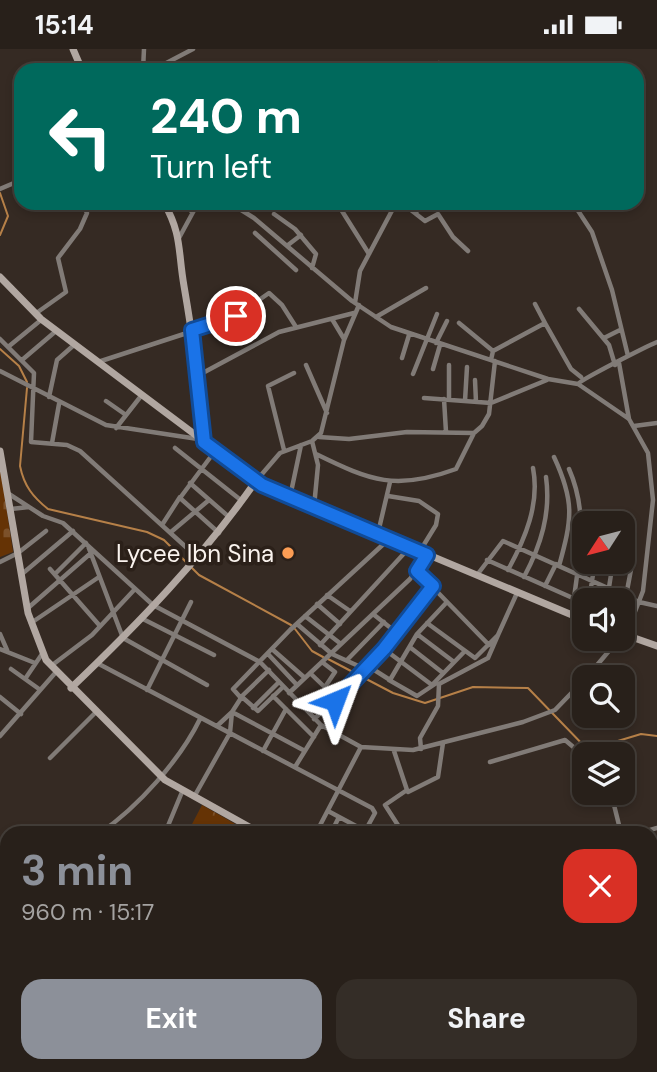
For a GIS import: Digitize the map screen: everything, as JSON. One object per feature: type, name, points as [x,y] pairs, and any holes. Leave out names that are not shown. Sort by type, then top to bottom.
[{"type":"street","points":[[168,63],[193,49]]},
{"type":"street","points":[[8,347],[66,292],[58,258],[85,221],[86,210]]},
{"type":"street","points":[[167,210],[179,239],[199,376],[201,441]]},
{"type":"street","points":[[240,210],[275,234],[312,268],[376,317],[424,340],[548,379],[578,384],[629,419],[648,453],[652,468],[654,529],[635,612]]},
{"type":"street","points":[[341,210],[369,254]]},
{"type":"street","points":[[319,437],[344,340],[357,304],[360,271],[392,210]]},
{"type":"street","points":[[411,210],[426,221],[438,214],[453,237],[468,251]]},
{"type":"street","points":[[415,213],[418,210]]},
{"type":"street","points":[[578,210],[592,232],[612,290],[628,356]]},
{"type":"street","points":[[179,239],[192,212]]},
{"type":"street","points":[[274,214],[301,235],[317,256],[312,268]]},
{"type":"street","points":[[255,233],[296,270]]},
{"type":"street","points":[[267,244],[275,234]]},
{"type":"street","points":[[288,245],[301,235]]},
{"type":"street","points":[[0,277],[38,316],[74,345],[256,481],[290,498],[572,615]]},
{"type":"street","points":[[376,317],[426,288]]},
{"type":"street","points":[[97,362],[236,316],[269,293],[282,305],[296,327]]},
{"type":"street","points":[[535,304],[571,369],[581,377]]},
{"type":"street","points":[[579,309],[604,338],[617,364],[629,419]]},
{"type":"street","points":[[199,376],[261,341],[296,327],[354,313]]},
{"type":"street","points":[[413,374],[424,340],[437,314]]},
{"type":"street","points":[[332,319],[344,340]]},
{"type":"street","points":[[433,369],[438,344],[447,321]]},
{"type":"street","points":[[459,323],[493,351]]},
{"type":"street","points":[[493,351],[545,323]]},
{"type":"street","points":[[604,338],[620,330]]},
{"type":"street","points":[[22,360],[57,331]]},
{"type":"street","points":[[402,358],[410,335]]},
{"type":"street","points":[[0,339],[34,373],[31,441],[71,447],[90,459],[171,532],[196,560]]},
{"type":"street","points":[[578,384],[581,377],[617,364],[657,342]]},
{"type":"street","points":[[49,397],[57,360],[74,345]]},
{"type":"street","points":[[316,454],[375,481],[390,482],[456,469],[474,433],[485,422],[491,403],[493,351]]},
{"type":"street","points":[[306,365],[327,414]]},
{"type":"street","points":[[446,432],[449,365]]},
{"type":"street","points":[[466,401],[467,367]]},
{"type":"street","points":[[0,371],[59,404],[116,428],[201,441]]},
{"type":"street","points":[[284,450],[268,386],[294,373]]},
{"type":"street","points":[[424,398],[491,403],[548,379]]},
{"type":"street","points":[[475,380],[476,402]]},
{"type":"street","points":[[116,428],[141,396]]},
{"type":"street","points":[[106,401],[126,415]]},
{"type":"street","points":[[52,443],[59,404]]},
{"type":"street","points":[[634,426],[657,423]]},
{"type":"street","points":[[71,688],[188,569],[220,533],[256,481],[284,450],[319,437],[349,439],[407,432],[474,433]]},
{"type":"street","points":[[312,441],[318,481],[314,508]]},
{"type":"street","points":[[290,498],[300,445]]},
{"type":"street","points":[[175,448],[242,501]]},
{"type":"street","points":[[0,451],[30,623],[42,654],[95,713],[160,776],[182,792],[245,826]]},
{"type":"street","points":[[162,525],[215,451]]},
{"type":"street","points":[[545,586],[557,565],[568,534],[571,500],[554,457]]},
{"type":"street","points":[[508,571],[520,548],[536,496],[533,468]]},
{"type":"street","points":[[569,469],[582,511]]},
{"type":"street","points":[[524,577],[536,555],[549,500],[546,477]]},
{"type":"street","points":[[378,534],[390,482]]},
{"type":"street","points":[[190,483],[230,519]]},
{"type":"street","points":[[8,493],[29,507],[63,523],[153,605],[260,662],[321,725],[361,747],[394,751],[443,743],[542,716],[555,710],[572,693]]},
{"type":"street","points":[[289,692],[417,571],[438,514],[419,502],[388,496]]},
{"type":"street","points":[[180,497],[220,533]]},
{"type":"street","points":[[171,532],[209,500]]},
{"type":"street","points":[[10,509],[29,507]]},
{"type":"street","points":[[0,562],[18,553],[46,531]]},
{"type":"street","points":[[22,575],[72,531]]},
{"type":"street","points":[[281,684],[274,696],[258,711],[233,689],[317,604],[389,539]]},
{"type":"street","points":[[477,576],[500,541],[572,572]]},
{"type":"street","points":[[87,544],[123,638],[207,685]]},
{"type":"street","points":[[55,574],[87,544]]},
{"type":"street","points":[[320,645],[410,547]]},
{"type":"street","points":[[27,608],[61,582],[91,553]]},
{"type":"street","points":[[487,560],[572,597]]},
{"type":"street","points":[[50,569],[100,626]]},
{"type":"street","points":[[417,571],[489,646]]},
{"type":"street","points":[[575,588],[577,574],[608,588]]},
{"type":"street","points":[[591,588],[593,574]]},
{"type":"street","points":[[30,623],[99,577]]},
{"type":"street","points":[[314,719],[337,699],[384,649],[433,586]]},
{"type":"street","points":[[0,736],[21,714],[53,669],[112,615],[135,589]]},
{"type":"street","points":[[384,649],[432,685],[439,687],[488,658],[517,593]]},
{"type":"street","points":[[327,595],[350,611]]},
{"type":"street","points":[[635,600],[657,606]]},
{"type":"street","points":[[147,691],[191,602]]},
{"type":"street","points":[[388,680],[402,662],[417,634],[447,602]]},
{"type":"street","points":[[317,604],[340,624]]},
{"type":"street","points":[[373,613],[397,633]]},
{"type":"street","points":[[305,616],[341,644]]},
{"type":"street","points":[[140,618],[214,655]]},
{"type":"street","points":[[347,660],[384,622]]},
{"type":"street","points":[[297,624],[331,654],[367,668],[417,696],[432,685],[464,652]]},
{"type":"street","points":[[427,624],[475,658],[498,635]]},
{"type":"street","points":[[0,634],[7,651]]},
{"type":"street","points":[[417,634],[454,662]]},
{"type":"street","points":[[635,638],[657,646]]},
{"type":"street","points":[[411,647],[443,673]]},
{"type":"street","points":[[0,649],[35,663]]},
{"type":"street","points":[[272,649],[325,687],[337,699]]},
{"type":"street","points":[[598,665],[609,651]]},
{"type":"street","points":[[24,679],[42,654]]},
{"type":"street","points":[[268,654],[297,685]]},
{"type":"street","points":[[323,661],[335,672],[325,687]]},
{"type":"street","points":[[97,663],[374,810]]},
{"type":"street","points":[[11,669],[39,689]]},
{"type":"street","points":[[216,726],[269,670]]},
{"type":"street","points":[[253,708],[281,684]]},
{"type":"street","points":[[421,748],[420,738],[438,705],[439,687]]},
{"type":"street","points":[[274,696],[314,737]]},
{"type":"street","points":[[0,697],[21,714]]},
{"type":"street","points":[[263,751],[286,709]]},
{"type":"street","points":[[194,798],[230,733],[232,712]]},
{"type":"street","points":[[232,712],[305,751]]},
{"type":"street","points":[[50,758],[95,713]]},
{"type":"street","points":[[109,826],[127,813],[184,750],[200,719]]},
{"type":"street","points":[[295,767],[321,725]]},
{"type":"street","points":[[490,762],[565,740],[572,746]]},
{"type":"street","points":[[368,826],[374,810],[438,777],[443,743]]},
{"type":"street","points":[[320,826],[361,747]]},
{"type":"street","points":[[394,751],[407,786],[406,792]]},
{"type":"street","points":[[168,826],[182,792]]},
{"type":"street","points":[[385,805],[398,826]]},
{"type":"street","points":[[614,805],[619,826]]},
{"type":"street","points":[[328,811],[355,826]]},
{"type":"street","points":[[334,826],[339,817]]},
{"type":"green space","points":[[0,465],[13,552],[0,557]]},
{"type":"green space","points":[[202,805],[239,826],[191,826]]},
{"type":"waterway","points":[[0,193],[8,216],[0,235]]},
{"type":"waterway","points":[[0,349],[19,366],[27,382]]},
{"type":"waterway","points":[[27,388],[20,466],[34,495],[48,509],[147,532],[164,540],[187,563]]},
{"type":"waterway","points":[[191,567],[199,575],[291,625]]},
{"type":"waterway","points":[[295,629],[312,651],[323,657]]},
{"type":"waterway","points":[[328,659],[393,693],[425,703],[473,687],[528,688],[588,750],[641,734],[657,736]]},
{"type":"place","name":"Lycee Ibn Sina","points":[[288,553]]},
{"type":"route","points":[[236,316],[192,330],[204,442],[262,485],[427,555],[417,571],[433,586],[403,627],[335,701]]}]
